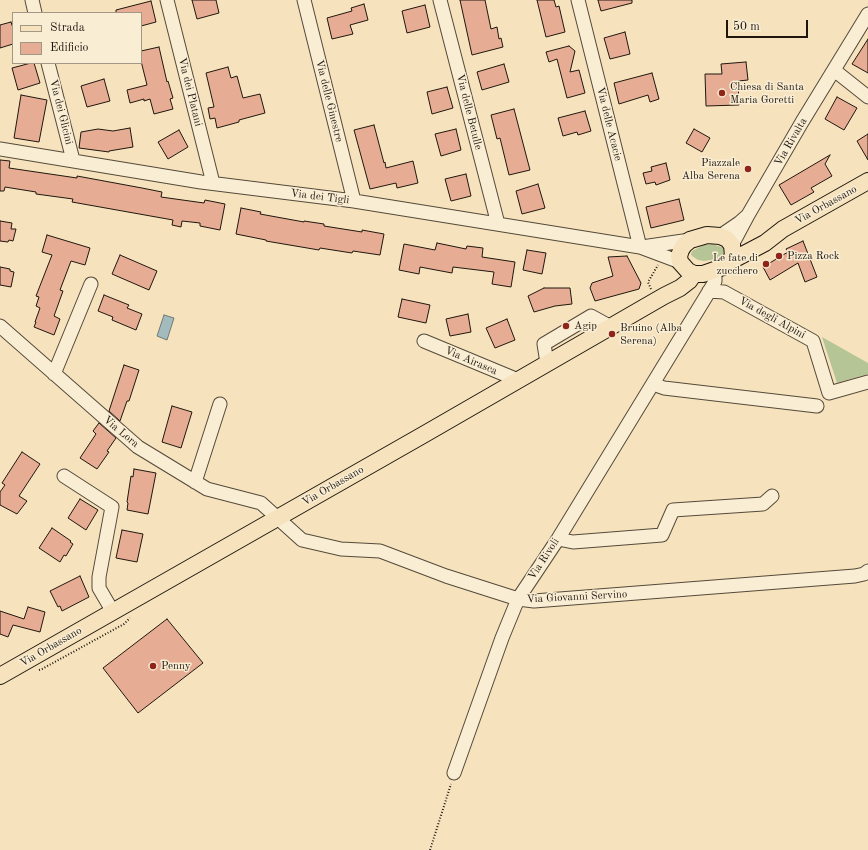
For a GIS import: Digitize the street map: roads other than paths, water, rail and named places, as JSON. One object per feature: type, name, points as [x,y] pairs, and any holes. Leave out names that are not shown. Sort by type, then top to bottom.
[{"type":"main road","name":"Via Orbassano","points":[[686,268],[715,270],[765,242],[783,229],[868,181]]},
{"type":"main road","name":"Via Orbassano","points":[[686,268],[679,256],[684,245],[690,240],[707,235],[726,241],[744,244],[783,229]]},
{"type":"main road","points":[[726,241],[733,256],[729,262]]},
{"type":"main road","name":"Via Orbassano","points":[[0,676],[664,296],[686,268]]},
{"type":"street","points":[[32,0],[35,12]]},
{"type":"street","name":"Via dei Platani","points":[[167,0],[213,183]]},
{"type":"street","name":"Via delle Ginestre","points":[[304,0],[354,201]]},
{"type":"street","name":"Via delle Betulle","points":[[440,0],[498,224]]},
{"type":"street","name":"Via delle Acacie","points":[[578,0],[640,247]]},
{"type":"street","name":"Via Rivalta","points":[[726,241],[748,215],[868,14]]},
{"type":"street","name":"Via dei Glicini","points":[[48,64],[73,160]]},
{"type":"street","points":[[834,70],[868,96]]},
{"type":"street","name":"Via dei Tigli","points":[[0,148],[213,183],[354,201],[640,247],[686,268]]},
{"type":"street","name":"Via dei Tigli","points":[[640,247],[690,240]]},
{"type":"street","points":[[686,268],[710,291]]},
{"type":"street","name":"Via Rivoli","points":[[454,773],[502,638],[518,599],[558,538],[710,291],[715,281],[715,270]]},
{"type":"street","points":[[54,374],[91,284]]},
{"type":"street","name":"Via degli Alpini","points":[[710,291],[724,292],[813,341],[829,393],[868,382]]},
{"type":"street","name":"Via Lora","points":[[0,326],[138,447],[207,489],[261,503],[277,518]]},
{"type":"street","name":"Via Airasca","points":[[424,341],[518,380]]},
{"type":"street","points":[[653,384],[664,388],[817,406]]},
{"type":"street","points":[[195,482],[220,404]]},
{"type":"street","points":[[64,476],[112,507],[99,577],[99,588],[113,612]]},
{"type":"street","points":[[558,538],[573,542],[662,535],[673,510],[763,504],[772,496]]},
{"type":"street","name":"Via Giovanni Servino","points":[[277,518],[302,540],[341,549],[380,551],[446,576],[518,599],[534,601],[854,576],[864,574],[868,571]]},
{"type":"water","points":[[164,315],[174,318],[167,340],[157,336]]},
{"type":"place","name":"Chiesa di Santa Maria Goretti","points":[[722,93]]},
{"type":"place","name":"Piazzale Alba Serena","points":[[748,169]]},
{"type":"place","name":"Pizza Rock","points":[[779,256]]},
{"type":"place","name":"Le fate di zucchero","points":[[766,264]]},
{"type":"place","name":"Agip","points":[[566,326]]},
{"type":"place","name":"Bruino (Alba Serena)","points":[[612,334]]},
{"type":"place","name":"Penny","points":[[153,666]]}]
